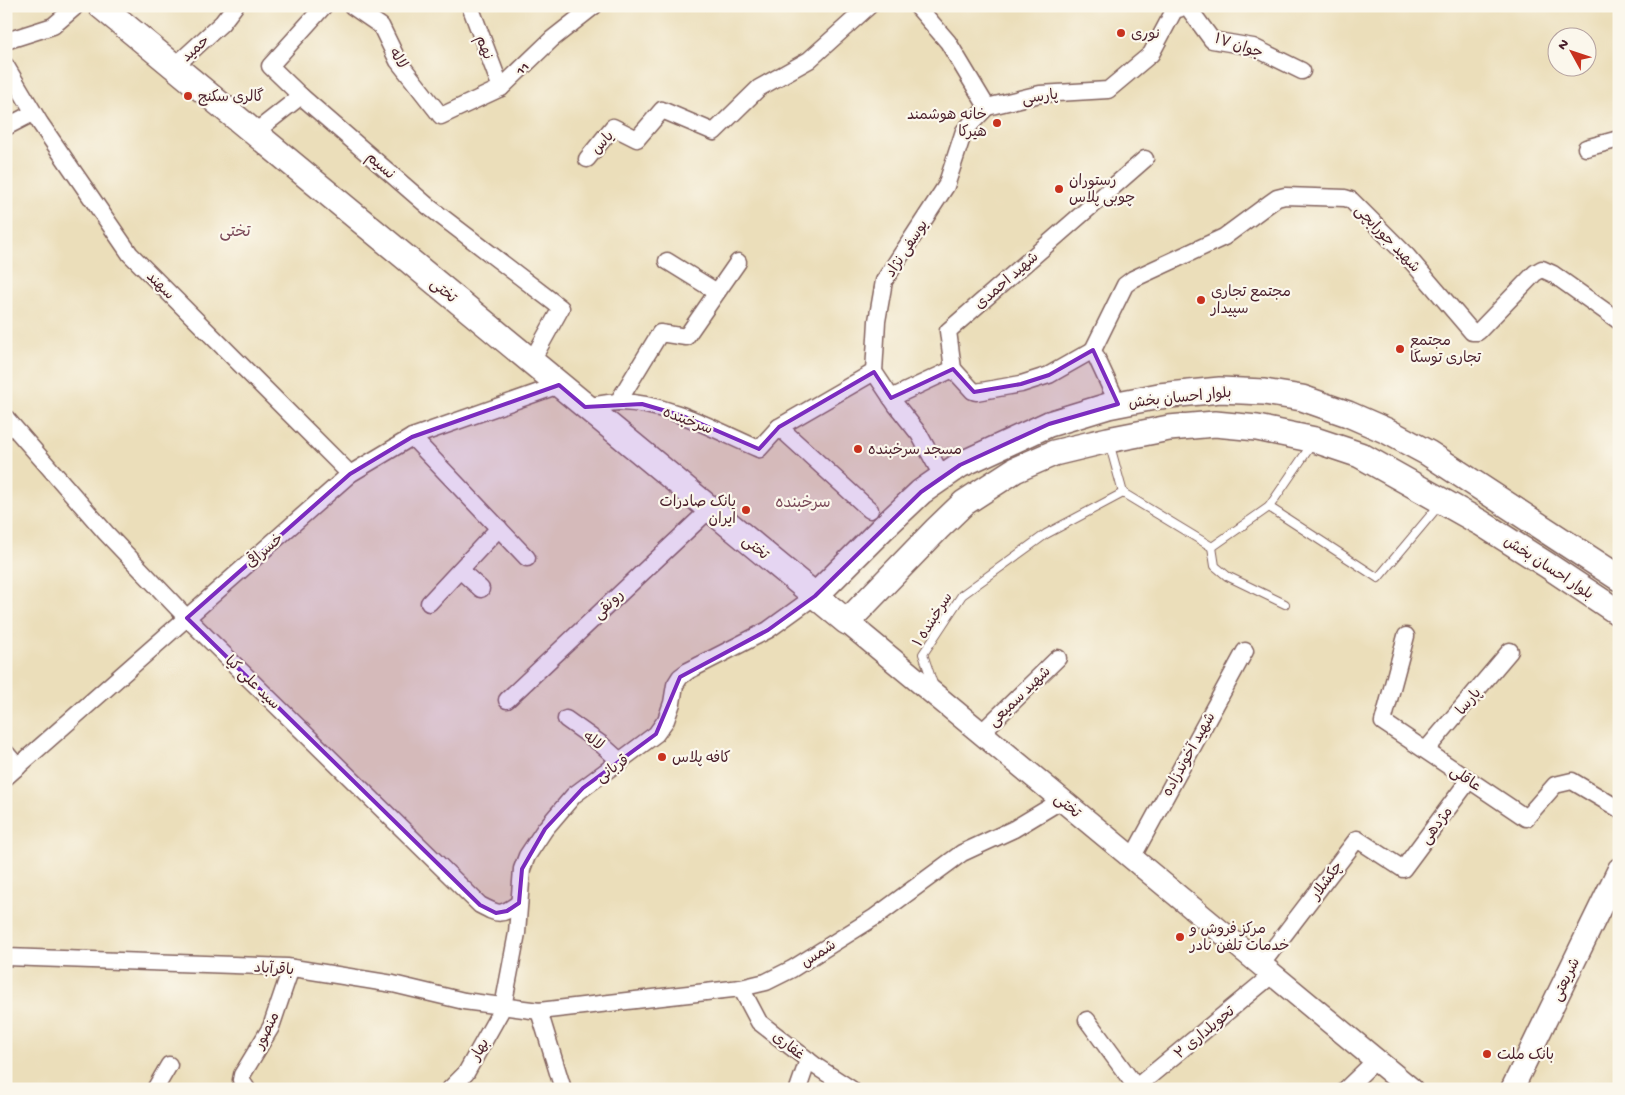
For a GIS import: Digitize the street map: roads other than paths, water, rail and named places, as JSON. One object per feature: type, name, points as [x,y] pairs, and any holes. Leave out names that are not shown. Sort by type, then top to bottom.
[{"type":"main road","name":"تختی","points":[[101,6],[1411,1089]]},
{"type":"main road","name":"بلوار احسان بخش","points":[[815,596],[922,492],[942,476],[990,450],[1049,424],[1118,404],[1159,396],[1229,390],[1264,392],[1302,398],[1348,414],[1428,453],[1619,578]]},
{"type":"main road","name":"بلوار احسان بخش","points":[[847,622],[964,503],[1015,470],[1054,453],[1108,440],[1169,428],[1215,424],[1257,428],[1315,440],[1360,455],[1443,500],[1619,613]]},
{"type":"main road","points":[[864,547],[862,561],[869,573],[883,577],[896,572]]},
{"type":"main road","name":"شریعتی","points":[[1512,1089],[1619,869]]},
{"type":"street","name":"حمید","points":[[174,67],[222,23],[235,6]]},
{"type":"street","name":"نسیم","points":[[324,6],[270,66],[301,96],[429,207],[561,308],[531,362]]},
{"type":"street","name":"لاله","points":[[352,6],[381,26],[398,61],[441,116]]},
{"type":"street","name":"نهم","points":[[470,6],[501,88]]},
{"type":"street","name":"11","points":[[441,116],[501,88],[552,39],[594,6]]},
{"type":"street","name":"یاس","points":[[587,159],[614,127],[637,139],[662,110],[714,132],[759,88],[809,60],[869,6]]},
{"type":"street","points":[[917,6],[948,42],[987,106]]},
{"type":"street","name":"پارسی","points":[[987,106],[1040,94],[1108,90],[1151,54],[1176,6]]},
{"type":"street","name":"جوان ۱۷","points":[[1187,6],[1212,40],[1253,46],[1302,71]]},
{"type":"street","points":[[6,41],[52,26],[74,8]]},
{"type":"street","name":"سهند","points":[[6,66],[33,113],[130,254],[350,474]]},
{"type":"street","points":[[254,133],[301,96]]},
{"type":"street","name":"یوسفی نژاد","points":[[874,372],[877,321],[884,281],[946,186],[964,131],[987,106]]},
{"type":"street","points":[[6,127],[33,113]]},
{"type":"street","points":[[1586,148],[1619,139]]},
{"type":"street","name":"شهید احمدی","points":[[953,369],[948,331],[1145,159]]},
{"type":"street","name":"شهید جورابچی","points":[[1093,350],[1125,285],[1133,279],[1224,238],[1277,198],[1285,196],[1345,198],[1351,200],[1407,256],[1472,332],[1478,332],[1535,272],[1542,269],[1619,321]]},
{"type":"street","points":[[667,261],[717,292]]},
{"type":"street","points":[[618,402],[660,333],[686,337],[738,262]]},
{"type":"street","points":[[891,398],[953,369],[976,392],[1020,384],[1049,374],[1093,350],[1118,404]]},
{"type":"street","points":[[874,372],[891,398],[919,434],[942,476]]},
{"type":"street","name":"سرخبنده","points":[[585,407],[618,402],[642,404],[683,416],[759,449],[779,427],[874,372]]},
{"type":"street","name":"خسراقی","points":[[12,772],[350,474],[412,437],[559,385]]},
{"type":"street","name":"سید علی کیا","points":[[6,418],[106,532],[187,618],[480,905],[496,913],[507,912],[519,903]]},
{"type":"street","points":[[779,427],[870,510]]},
{"type":"street","points":[[412,437],[527,558]]},
{"type":"street","name":"رونقی","points":[[508,700],[710,509]]},
{"type":"street","points":[[429,603],[499,528]]},
{"type":"street","points":[[460,570],[481,589]]},
{"type":"street","name":"قربانی","points":[[503,1006],[517,933],[522,869],[527,856],[545,829],[578,791],[621,762],[656,734],[669,711],[675,685],[680,677],[688,671],[768,630],[815,596]]},
{"type":"street","name":"عاقلی","points":[[1406,636],[1383,722],[1526,818],[1555,785],[1572,780],[1619,809]]},
{"type":"street","name":"شهید آخوندزاده","points":[[1132,858],[1244,651]]},
{"type":"street","name":"پارسا","points":[[1426,750],[1510,651]]},
{"type":"street","name":"شهید سمیعی","points":[[980,733],[1058,658]]},
{"type":"street","name":"لاله","points":[[566,719],[601,744],[621,762]]},
{"type":"street","points":[[6,753],[12,772]]},
{"type":"street","name":"مژدهی","points":[[1403,869],[1469,780]]},
{"type":"street","name":"شمس","points":[[539,1011],[741,988],[766,982],[792,970],[874,917],[962,853],[1014,829],[1062,800]]},
{"type":"street","name":"چکشلار","points":[[1267,970],[1357,839],[1403,869]]},
{"type":"street","name":"باقرآباد","points":[[6,957],[291,968],[393,984],[464,1001],[539,1011]]},
{"type":"street","name":"منصور","points":[[246,1089],[241,1080],[242,1075],[271,1027],[291,968]]},
{"type":"street","name":"تحویلداری ۲","points":[[1135,1088],[1267,970]]},
{"type":"street","name":"غفاری","points":[[741,988],[760,1022],[808,1060],[852,1089]]},
{"type":"street","name":"بهار","points":[[450,1089],[466,1073],[503,1006]]},
{"type":"street","points":[[539,1011],[563,1089]]},
{"type":"street","points":[[1087,1020],[1135,1088]]},
{"type":"street","points":[[798,1089],[808,1060]]},
{"type":"street","points":[[1346,1089],[1376,1060]]},
{"type":"street","points":[[155,1089],[168,1065]]},
{"type":"lane","points":[[1108,440],[1123,493],[1212,547]]},
{"type":"lane","points":[[1212,547],[1269,507],[1315,440]]},
{"type":"lane","name":"سرخبنده ۱","points":[[938,698],[923,654],[962,595],[1046,534],[1123,493]]},
{"type":"lane","points":[[1269,507],[1378,578],[1443,500]]},
{"type":"lane","points":[[1212,547],[1214,566],[1227,576],[1285,604]]},
{"type":"place","name":"نوری","points":[[1121,33]]},
{"type":"place","name":"گالری سکنج","points":[[188,96]]},
{"type":"place","name":"خانه هوشمند هیرکا","points":[[997,123]]},
{"type":"place","name":"رستوران چوبی پلاس","points":[[1059,189]]},
{"type":"place","name":"مجتمع تجاری سپیدار","points":[[1201,300]]},
{"type":"place","name":"مجتمع تجاری توسکا","points":[[1400,349]]},
{"type":"place","name":"مسجد سرخبنده","points":[[858,449]]},
{"type":"place","name":"یانک صادرات ایران","points":[[746,510]]},
{"type":"place","name":"کافه پلاس","points":[[662,757]]},
{"type":"place","name":"مرکز فروش و خدمات تلفن نادر","points":[[1180,937]]},
{"type":"place","name":"بانک ملت","points":[[1487,1054]]},
{"type":"district","name":"تختی","points":[[235,230]]},
{"type":"district","name":"سرخبنده","points":[[803,501]]}]
